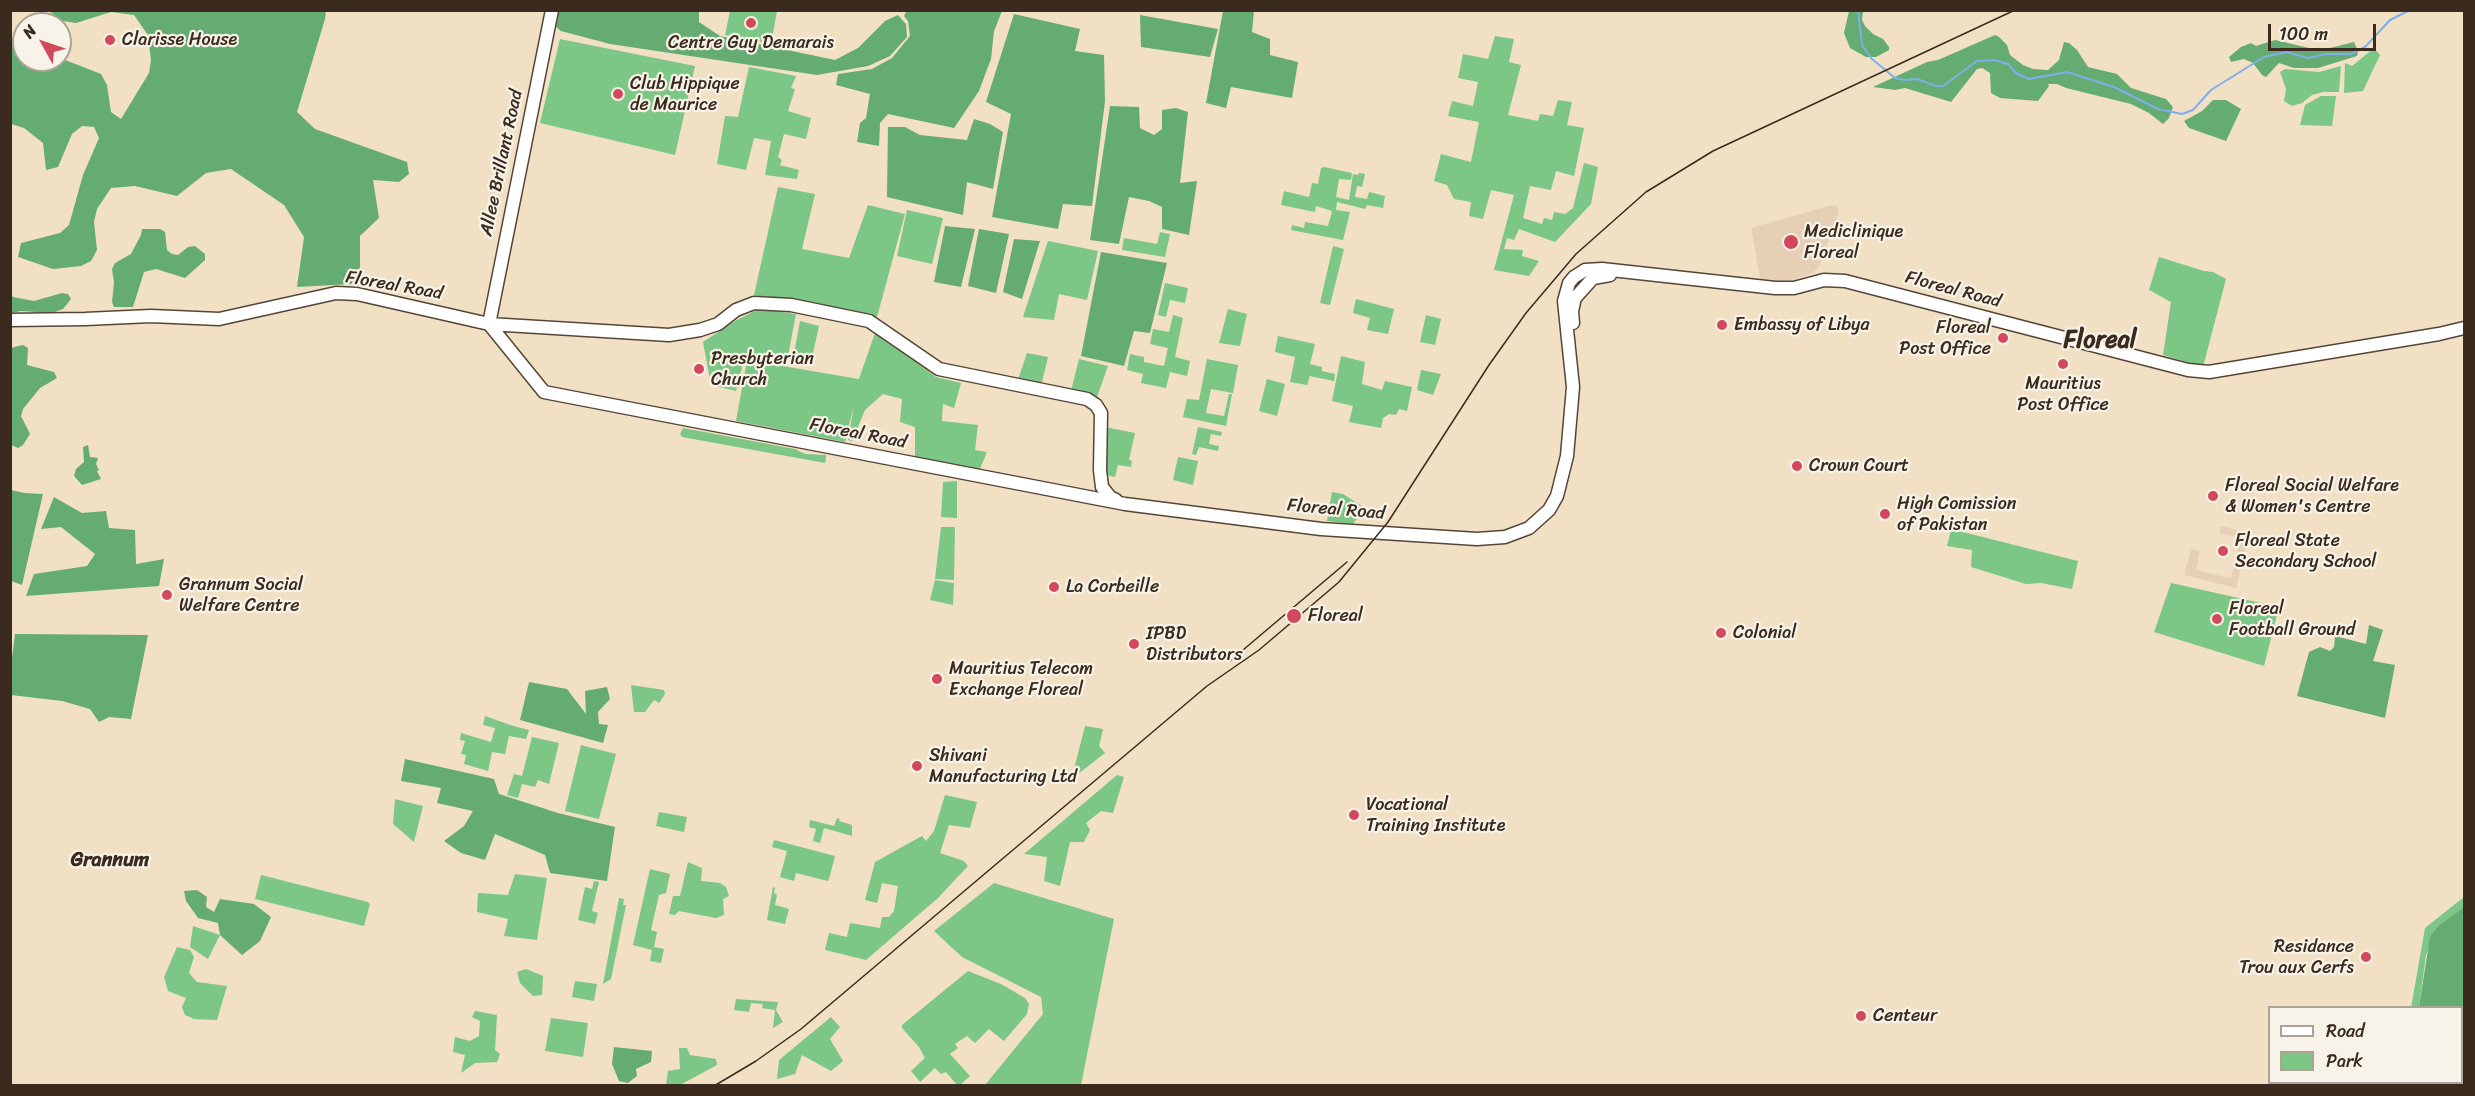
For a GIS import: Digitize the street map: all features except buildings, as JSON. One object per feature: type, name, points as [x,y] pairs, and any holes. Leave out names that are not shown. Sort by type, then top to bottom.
[{"type":"main road","name":"Allee Brillant Road","points":[[489,324],[552,10]]},
{"type":"main road","name":"Floreal Road","points":[[10,320],[152,316],[219,319],[336,293],[357,294],[489,324],[544,392],[1125,504],[1356,532],[1477,540],[1517,533],[1542,518],[1557,496],[1569,446],[1573,368],[1572,311],[1575,298],[1593,278],[1641,274],[1775,288],[1803,286],[1824,280],[1845,281],[2188,370],[2209,372],[2464,328]]},
{"type":"main road","points":[[489,324],[669,335],[718,324],[736,310],[754,303],[791,305],[868,321],[939,369],[1087,399],[1096,405],[1101,413],[1102,488],[1110,497],[1125,504]]},
{"type":"main road","points":[[1071,492],[1090,492],[1096,488],[1101,437]]},
{"type":"shaded area","name":"Mediclinique Floreal","points":[[1832,205],[1837,206],[1839,211],[1820,265],[1813,273],[1782,283],[1761,283],[1751,228]]},
{"type":"shaded area","points":[[2221,526],[2246,532],[2244,539],[2248,540],[2236,588],[2184,575],[2191,549],[2200,551],[2196,570],[2231,578],[2241,538],[2219,533]]},
{"type":"green space","points":[[907,10],[1002,11],[994,31],[991,59],[979,91],[954,128],[888,114],[880,123],[879,146],[857,142],[860,123],[866,118],[870,94],[836,85],[838,74],[872,69],[892,58],[910,36],[908,21],[904,16]]},
{"type":"green space","points":[[326,11],[297,112],[315,129],[407,162],[409,174],[399,182],[373,180],[379,218],[360,236],[360,275],[351,284],[297,287],[304,237],[284,205],[231,169],[206,173],[177,196],[135,186],[111,188],[97,209],[94,222],[97,250],[91,261],[81,266],[53,269],[18,257],[21,243],[60,233],[69,225],[83,175],[99,138],[94,127],[82,126],[72,134],[58,167],[46,170],[43,143],[24,128],[11,124],[11,38],[12,72],[72,72],[72,63],[101,74],[107,85],[111,112],[121,119],[149,73],[151,60],[148,35],[134,15],[111,12],[76,23],[72,22],[72,12],[50,12]]},
{"type":"green space","points":[[558,11],[699,11],[699,22],[720,36],[835,60],[858,48],[885,21],[898,15],[906,24],[907,37],[890,56],[868,66],[817,75],[610,44],[561,31],[555,26]]},
{"type":"green space","name":"Centre Guy Demarais","points":[[730,11],[777,11],[771,44],[725,35]]},
{"type":"green space","points":[[1223,11],[1254,11],[1252,32],[1270,39],[1270,55],[1298,62],[1292,98],[1231,87],[1226,108],[1206,103]]},
{"type":"green space","points":[[1849,11],[1863,11],[1862,20],[1865,26],[1873,34],[1883,39],[1889,50],[1876,57],[1866,57],[1850,48],[1844,33]]},
{"type":"green space","points":[[1014,14],[1080,29],[1075,51],[1104,55],[1105,101],[1092,206],[1063,204],[1058,229],[992,217],[1011,114],[986,102]]},
{"type":"green space","points":[[1140,15],[1218,29],[1210,57],[1141,47]]},
{"type":"green space","points":[[1995,35],[2007,45],[2010,55],[2033,69],[2048,70],[2059,60],[2064,42],[2069,43],[2077,50],[2088,67],[2117,74],[2131,88],[2166,99],[2173,107],[2169,118],[2163,124],[2149,113],[2131,104],[2057,84],[2048,84],[2049,86],[2038,101],[2000,98],[1991,93],[1990,73],[1982,68],[1977,69],[1951,102],[1905,88],[1895,90],[1873,87],[1927,62],[1938,60]]},
{"type":"green space","points":[[1495,36],[1514,39],[1509,62],[1521,65],[1508,115],[1538,121],[1540,114],[1553,116],[1558,100],[1572,102],[1567,125],[1584,128],[1574,176],[1556,171],[1551,190],[1530,186],[1523,218],[1542,224],[1544,218],[1552,220],[1554,212],[1565,214],[1573,208],[1584,163],[1598,167],[1591,204],[1555,242],[1519,229],[1514,240],[1507,238],[1504,249],[1523,250],[1522,256],[1539,261],[1529,276],[1494,270],[1514,195],[1491,190],[1483,219],[1469,216],[1471,202],[1454,199],[1447,185],[1434,181],[1441,154],[1471,162],[1479,122],[1448,116],[1452,101],[1473,106],[1478,82],[1458,78],[1463,54],[1488,59]]},
{"type":"green space","name":"Club Hippique de Maurice","points":[[560,39],[695,66],[675,155],[540,123]]},
{"type":"green space","points":[[2275,40],[2309,48],[2330,48],[2354,42],[2358,51],[2357,56],[2318,68],[2294,68],[2279,63],[2266,77],[2253,63],[2244,59],[2231,62],[2229,57],[2241,47],[2251,43],[2256,46]]},
{"type":"green space","points":[[2374,48],[2380,55],[2363,91],[2344,93],[2345,63],[2352,66]]},
{"type":"green space","points":[[2341,66],[2339,92],[2312,95],[2302,103],[2292,106],[2284,101],[2286,89],[2280,72],[2285,69],[2319,72]]},
{"type":"green space","points":[[749,67],[796,76],[791,88],[795,89],[788,111],[811,118],[806,139],[784,134],[778,157],[782,160],[780,165],[799,170],[797,179],[765,175],[771,141],[754,138],[746,170],[717,164],[725,116],[738,117]]},
{"type":"green space","points":[[2321,96],[2336,96],[2332,126],[2300,125],[2305,105]]},
{"type":"green space","points":[[2213,100],[2226,100],[2241,109],[2226,141],[2189,128],[2184,121],[2202,111]]},
{"type":"green space","points":[[1110,106],[1139,107],[1140,128],[1154,135],[1162,129],[1162,110],[1176,108],[1188,112],[1180,183],[1197,181],[1189,235],[1162,229],[1162,207],[1149,201],[1129,197],[1119,244],[1090,240]]},
{"type":"green space","points":[[974,119],[990,124],[1003,132],[993,189],[967,182],[963,215],[887,197],[888,127],[905,127],[920,135],[967,140]]},
{"type":"green space","points":[[1321,168],[1352,173],[1351,180],[1339,179],[1336,197],[1349,200],[1353,174],[1358,175],[1359,173],[1365,174],[1362,187],[1357,186],[1355,197],[1367,199],[1369,192],[1385,196],[1383,208],[1367,205],[1365,209],[1337,202],[1336,210],[1350,212],[1343,240],[1291,230],[1292,225],[1304,228],[1305,222],[1328,226],[1332,211],[1316,206],[1315,212],[1281,205],[1284,191],[1309,197],[1312,183],[1318,184]]},
{"type":"green space","points":[[778,187],[815,194],[802,249],[849,258],[868,205],[905,214],[877,317],[754,295]]},
{"type":"green space","points":[[907,210],[943,218],[932,264],[897,256]]},
{"type":"green space","points":[[945,226],[975,229],[961,287],[934,282]]},
{"type":"green space","points":[[142,229],[160,229],[165,232],[167,250],[172,254],[178,255],[188,247],[195,246],[205,254],[205,260],[185,278],[156,269],[144,272],[133,307],[114,307],[112,269],[115,263],[131,254]]},
{"type":"green space","points":[[979,229],[1009,234],[996,293],[968,286]]},
{"type":"green space","points":[[1160,232],[1170,234],[1165,257],[1122,250],[1124,238],[1157,244]]},
{"type":"green space","points":[[1014,239],[1040,241],[1022,299],[1003,292]]},
{"type":"green space","points":[[1048,241],[1098,251],[1087,300],[1059,294],[1054,320],[1023,317]]},
{"type":"green space","points":[[1333,246],[1344,249],[1330,305],[1320,303]]},
{"type":"green space","points":[[1101,252],[1167,263],[1150,333],[1134,331],[1124,366],[1081,356]]},
{"type":"green space","points":[[2159,257],[2213,272],[2226,279],[2203,367],[2163,355],[2171,302],[2149,290]]},
{"type":"green space","points":[[1165,283],[1188,288],[1185,303],[1170,300],[1166,317],[1158,315]]},
{"type":"green space","points":[[62,293],[68,294],[71,299],[63,309],[52,313],[21,311],[11,313],[11,295],[34,301]]},
{"type":"green space","points":[[1356,299],[1394,309],[1388,334],[1367,330],[1370,318],[1353,313]]},
{"type":"green space","points":[[759,309],[796,314],[787,361],[745,356],[736,391],[711,385],[703,342],[735,321]]},
{"type":"green space","points":[[1228,309],[1247,314],[1240,346],[1219,343]]},
{"type":"green space","points":[[1173,315],[1183,318],[1175,357],[1190,361],[1187,376],[1170,372],[1166,388],[1141,383],[1143,374],[1127,370],[1130,354],[1144,357],[1144,362],[1164,366],[1168,348],[1150,344],[1153,329],[1169,332]]},
{"type":"green space","points":[[1426,315],[1441,319],[1435,345],[1420,342]]},
{"type":"green space","points":[[800,321],[819,326],[811,362],[793,359]]},
{"type":"green space","points":[[875,333],[936,377],[961,383],[954,408],[943,404],[942,421],[978,425],[975,450],[987,452],[979,471],[915,457],[915,427],[900,422],[902,399],[883,394],[865,410],[852,441],[848,440],[854,405],[845,442],[736,421],[747,360],[859,379]]},
{"type":"green space","points":[[1278,336],[1315,344],[1310,364],[1322,367],[1322,371],[1335,374],[1334,381],[1310,376],[1307,385],[1290,382],[1295,357],[1275,352]]},
{"type":"green space","points":[[23,345],[28,348],[27,365],[54,372],[57,378],[40,388],[23,409],[21,416],[30,434],[23,445],[18,448],[11,445],[10,348]]},
{"type":"green space","points":[[1027,353],[1048,357],[1041,386],[1018,380]]},
{"type":"green space","points":[[1341,356],[1365,362],[1362,384],[1382,390],[1385,381],[1412,387],[1407,411],[1399,409],[1396,415],[1389,414],[1383,418],[1381,428],[1349,422],[1353,406],[1332,401]]},
{"type":"green space","points":[[1079,359],[1108,366],[1097,397],[1071,391]]},
{"type":"green space","points":[[1207,359],[1238,365],[1233,393],[1211,389],[1206,413],[1224,416],[1229,394],[1232,394],[1226,426],[1183,417],[1187,399],[1199,400]]},
{"type":"green space","points":[[1421,370],[1441,374],[1433,395],[1417,390]]},
{"type":"green space","points":[[1267,379],[1285,384],[1277,416],[1259,411]]},
{"type":"green space","points":[[1105,427],[1135,433],[1129,460],[1132,461],[1131,467],[1118,465],[1115,477],[1103,474]]},
{"type":"green space","points":[[1198,427],[1222,432],[1221,436],[1211,434],[1209,444],[1219,446],[1218,451],[1199,447],[1196,455],[1192,454]]},
{"type":"green space","points":[[683,428],[795,449],[805,454],[826,455],[825,463],[682,437],[680,434]]},
{"type":"green space","points":[[88,445],[90,457],[98,458],[96,464],[99,470],[97,471],[101,479],[82,485],[74,476],[76,469],[84,462],[83,447]]},
{"type":"green space","points":[[1178,457],[1198,461],[1193,485],[1173,480]]},
{"type":"green space","points":[[957,481],[957,518],[941,517],[943,482]]},
{"type":"green space","points":[[11,490],[43,494],[22,585],[11,581]]},
{"type":"green space","points":[[1332,492],[1343,494],[1362,506],[1363,510],[1353,524],[1327,521]]},
{"type":"green space","points":[[54,497],[82,513],[106,511],[109,528],[135,530],[136,564],[164,559],[159,586],[26,596],[34,574],[87,566],[95,554],[61,527],[41,529]]},
{"type":"green space","points":[[941,527],[955,527],[954,580],[935,579]]},
{"type":"green space","points":[[1951,529],[2078,561],[2072,589],[2041,583],[2026,584],[1971,567],[1972,550],[1947,546]]},
{"type":"green space","points":[[935,580],[954,583],[953,605],[930,600]]},
{"type":"green space","name":"Floreal Football Ground","points":[[2171,583],[2279,607],[2264,666],[2154,632]]},
{"type":"green space","points":[[2369,625],[2383,630],[2373,661],[2395,665],[2385,718],[2297,696],[2309,652],[2320,647],[2330,651],[2334,647],[2335,636],[2366,644]]},
{"type":"green space","points":[[15,634],[148,635],[131,719],[109,717],[99,722],[90,709],[62,701],[11,695],[11,666]]},
{"type":"green space","points":[[529,682],[567,689],[586,714],[585,691],[607,687],[610,699],[598,712],[599,724],[608,725],[603,743],[520,720]]},
{"type":"green space","points":[[631,685],[664,690],[665,694],[659,703],[654,700],[645,712],[634,712]]},
{"type":"green space","points":[[485,716],[529,730],[526,739],[509,736],[505,754],[492,752],[488,771],[464,764],[466,755],[461,754],[465,741],[460,740],[461,733],[491,742],[495,728],[483,725]]},
{"type":"green space","points":[[1085,726],[1103,729],[1099,746],[1105,753],[1078,774],[1075,765]]},
{"type":"green space","points":[[532,737],[559,743],[549,784],[538,780],[535,787],[522,784],[518,798],[507,795],[514,774],[522,776]]},
{"type":"green space","points":[[581,745],[616,754],[599,819],[565,811]]},
{"type":"green space","points":[[405,759],[494,779],[499,794],[558,813],[615,827],[607,881],[550,873],[545,855],[495,834],[485,860],[461,853],[444,841],[464,826],[473,811],[437,803],[441,788],[401,781]]},
{"type":"green space","points":[[1117,775],[1124,777],[1113,813],[1101,811],[1086,823],[1090,830],[1084,842],[1070,842],[1060,886],[1044,881],[1047,857],[1024,854]]},
{"type":"green space","points":[[945,795],[977,802],[970,828],[949,825],[940,853],[964,861],[968,866],[938,898],[866,960],[825,950],[829,933],[847,937],[850,923],[880,928],[882,917],[889,917],[894,911],[898,886],[882,883],[877,903],[865,900],[875,862],[922,836],[926,841],[934,831]]},
{"type":"green space","points":[[395,799],[423,806],[414,842],[393,824]]},
{"type":"green space","points":[[659,812],[687,817],[684,832],[656,826]]},
{"type":"green space","points":[[837,818],[840,819],[839,821],[852,825],[852,836],[824,828],[820,843],[813,841],[816,829],[809,827],[810,820],[834,826]]},
{"type":"green space","points":[[774,840],[835,856],[828,881],[796,873],[794,881],[780,877],[787,851],[772,847]]},
{"type":"green space","points":[[688,862],[702,868],[701,881],[720,883],[726,887],[729,896],[723,899],[724,915],[716,918],[679,911],[675,915],[669,914],[673,896],[680,896]]},
{"type":"green space","points":[[650,869],[670,874],[666,893],[659,895],[651,930],[657,932],[654,947],[664,949],[661,963],[650,961],[652,950],[633,945]]},
{"type":"green space","points":[[515,874],[547,878],[537,940],[504,936],[508,919],[477,912],[478,893],[508,895]]},
{"type":"green space","points":[[261,875],[368,902],[370,904],[364,926],[255,899]]},
{"type":"green space","points":[[594,881],[599,882],[592,911],[598,913],[595,924],[578,920],[585,887],[592,889]]},
{"type":"green space","points":[[994,883],[1114,919],[1081,1085],[985,1085],[1043,1014],[1041,997],[962,957],[934,931]]},
{"type":"green space","points":[[773,887],[777,895],[775,905],[789,909],[785,924],[767,920]]},
{"type":"green space","points":[[197,890],[207,897],[206,907],[214,912],[220,899],[254,904],[271,917],[260,941],[242,955],[220,935],[218,923],[198,918],[186,901],[184,891]]},
{"type":"green space","points":[[2464,897],[2464,907],[2438,926],[2426,955],[2419,1006],[2411,1006],[2425,928]]},
{"type":"green space","points":[[619,898],[624,899],[623,905],[626,905],[611,979],[603,984]]},
{"type":"green space","points":[[2464,907],[2464,1085],[2412,1085],[2463,1084],[2463,1006],[2419,1006],[2430,937],[2438,926]]},
{"type":"green space","points":[[193,926],[220,935],[208,959],[190,947]]},
{"type":"green space","points":[[177,947],[190,950],[194,957],[189,973],[197,982],[227,986],[217,1020],[194,1019],[185,1015],[182,1007],[186,998],[168,991],[164,977]]},
{"type":"green space","points":[[526,969],[543,976],[542,995],[533,996],[520,983],[517,972]]},
{"type":"green space","points":[[968,971],[1001,984],[1025,998],[1029,1004],[1027,1014],[1004,1041],[989,1029],[975,1043],[967,1036],[955,1044],[958,1048],[950,1054],[970,1076],[960,1085],[957,1085],[946,1072],[941,1074],[935,1068],[920,1082],[911,1071],[925,1058],[902,1025]]},
{"type":"green space","points":[[575,981],[597,984],[594,1001],[572,997]]},
{"type":"green space","points":[[736,999],[778,1002],[776,1010],[783,1022],[773,1028],[775,1010],[762,1008],[763,1004],[751,1003],[749,1012],[734,1010]]},
{"type":"green space","points":[[475,1011],[497,1015],[495,1050],[500,1054],[497,1062],[475,1063],[461,1073],[465,1055],[453,1052],[455,1037],[470,1041],[479,1036],[480,1021],[472,1017]]},
{"type":"green space","points":[[831,1017],[840,1027],[830,1039],[843,1061],[831,1071],[802,1055],[795,1074],[777,1079],[779,1060]]},
{"type":"green space","points":[[551,1018],[588,1023],[583,1057],[545,1051]]},
{"type":"green space","points":[[614,1047],[652,1051],[651,1062],[636,1069],[637,1076],[628,1083],[619,1081],[612,1064]]},
{"type":"green space","points":[[679,1048],[687,1048],[690,1055],[716,1059],[717,1065],[680,1085],[666,1085],[668,1071],[680,1069]]},
{"type":"waterway","points":[[1858,10],[1862,45],[1872,59],[1895,78],[1917,79],[1936,86],[1943,86],[1977,61],[1995,60],[2008,64],[2017,74],[2029,79],[2067,72],[2114,87],[2158,109],[2182,114],[2193,110],[2211,90],[2264,57],[2286,52],[2308,58],[2326,54],[2351,54],[2365,47],[2390,20],[2410,10]]},
{"type":"tram line","points":[[714,1086],[756,1061],[801,1029],[1207,686],[1259,650],[1339,582],[1388,522],[1489,365],[1526,313],[1576,254],[1646,192],[1713,151],[2015,10]]},
{"type":"tram line","points":[[1230,661],[1347,562]]},
{"type":"place","name":"Centre Guy Demarais","points":[[751,23]]},
{"type":"place","name":"Clarisse House","points":[[110,40]]},
{"type":"place","name":"Club Hippique de Maurice","points":[[618,94]]},
{"type":"place","name":"Mediclinique Floreal","points":[[1791,242]]},
{"type":"place","name":"Embassy of Libya","points":[[1722,325]]},
{"type":"place","name":"Floreal Post Office","points":[[2003,338]]},
{"type":"place","name":"Mauritius Post Office","points":[[2063,364]]},
{"type":"place","name":"Presbyterian Church","points":[[699,369]]},
{"type":"place","name":"Crown Court","points":[[1797,466]]},
{"type":"place","name":"Floreal Social Welfare & Women's Centre","points":[[2213,496]]},
{"type":"place","name":"High Comission of Pakistan","points":[[1885,514]]},
{"type":"place","name":"Floreal State Secondary School","points":[[2223,551]]},
{"type":"place","name":"La Corbeille","points":[[1054,587]]},
{"type":"place","name":"Grannum Social Welfare Centre","points":[[167,595]]},
{"type":"place","name":"Floreal","points":[[1294,616]]},
{"type":"place","name":"Floreal Football Ground","points":[[2217,619]]},
{"type":"place","name":"Colonial","points":[[1721,633]]},
{"type":"place","name":"IPBD Distributors","points":[[1134,644]]},
{"type":"place","name":"Mauritius Telecom Exchange Floreal","points":[[937,679]]},
{"type":"place","name":"Shivani Manufacturing Ltd","points":[[917,766]]},
{"type":"place","name":"Vocational Training Institute","points":[[1354,815]]},
{"type":"place","name":"Residance Trou aux Cerfs","points":[[2366,957]]},
{"type":"place","name":"Centeur","points":[[1861,1016]]},
{"type":"district","name":"Floreal","points":[[2100,341]]},
{"type":"district","name":"Grannum","points":[[110,861]]}]
